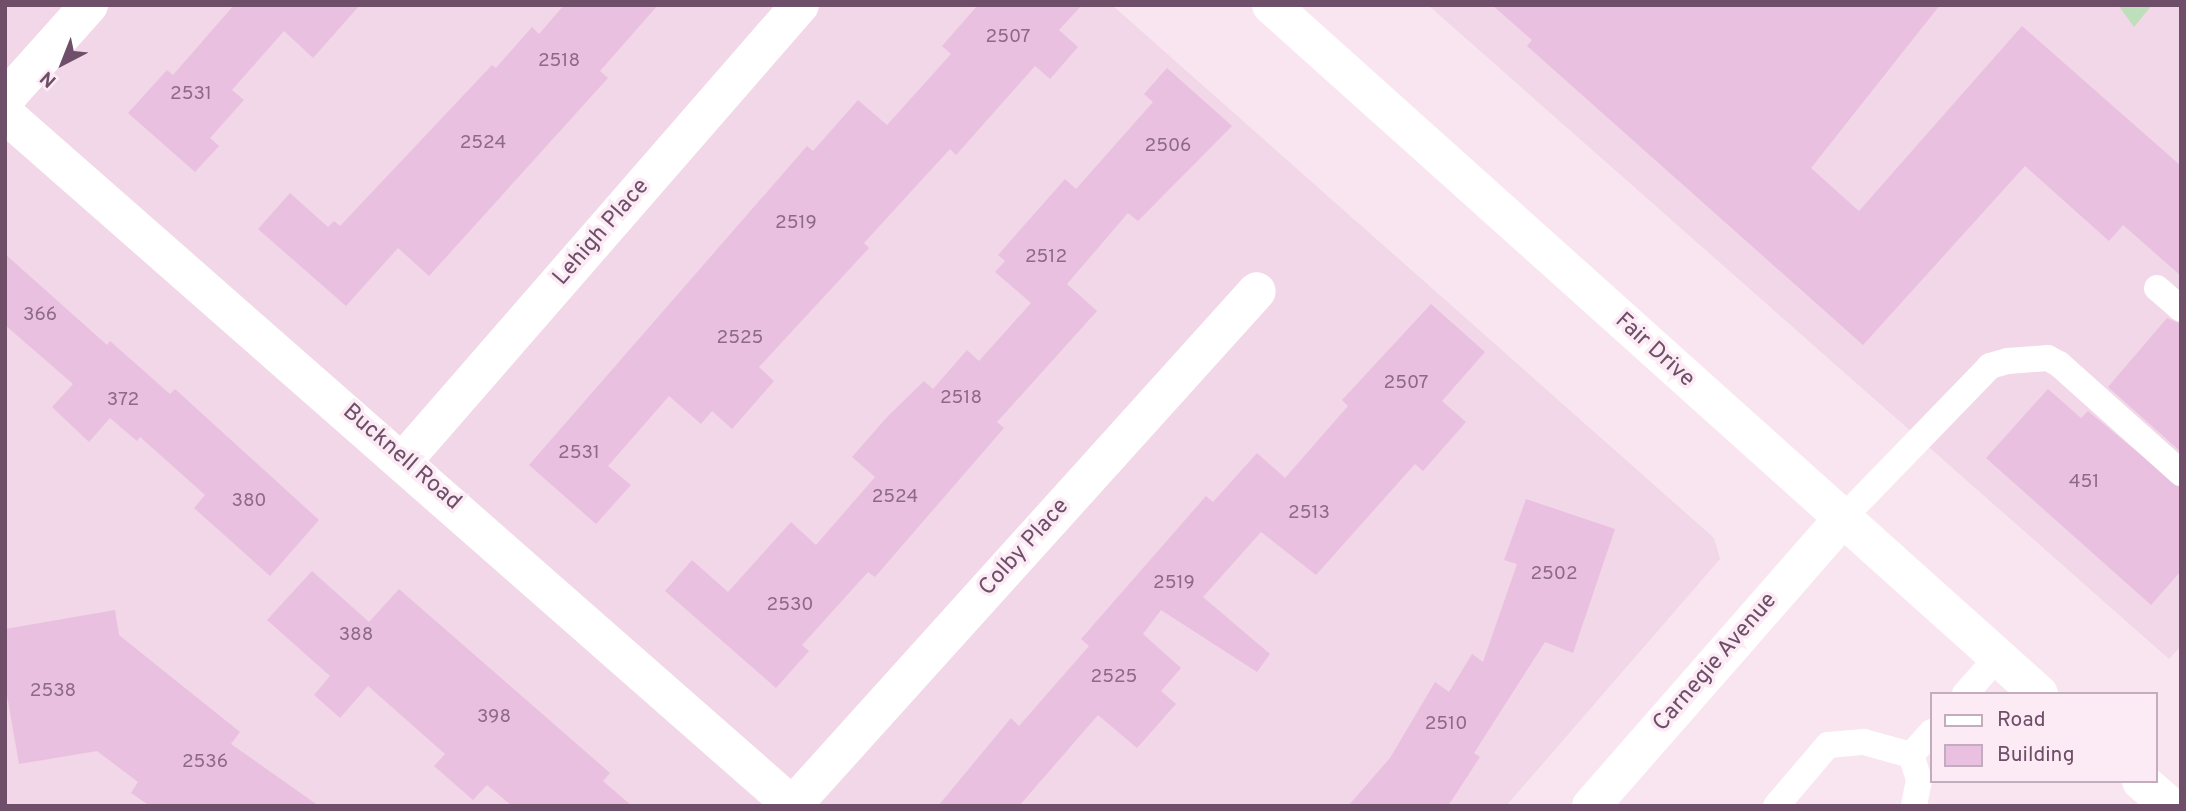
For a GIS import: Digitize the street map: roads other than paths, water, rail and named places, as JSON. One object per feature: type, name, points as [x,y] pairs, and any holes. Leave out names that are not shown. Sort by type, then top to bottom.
[{"type":"street","points":[[5,99],[89,5]]},
{"type":"street","name":"Lehigh Place","points":[[404,460],[800,5]]},
{"type":"street","name":"Fair Drive","points":[[1271,5],[1841,520],[2037,692]]},
{"type":"street","name":"Bucknell Road","points":[[5,114],[404,460],[793,805]]},
{"type":"street","name":"Colby Place","points":[[793,805],[1257,291]]},
{"type":"street","name":"Carnegie Avenue","points":[[1591,806],[1841,520]]},
{"type":"street","points":[[2143,783],[2170,806]]},
{"type":"lane","points":[[2157,288],[2181,309]]},
{"type":"lane","points":[[1841,520],[1990,366],[2008,361],[2048,358],[2059,364],[2181,472]]},
{"type":"lane","points":[[1967,692],[1997,658]]},
{"type":"lane","points":[[1911,755],[1930,734]]},
{"type":"lane","points":[[1776,806],[1828,745],[1864,742],[1911,755]]},
{"type":"lane","points":[[1911,755],[1919,780],[1914,806]]}]
